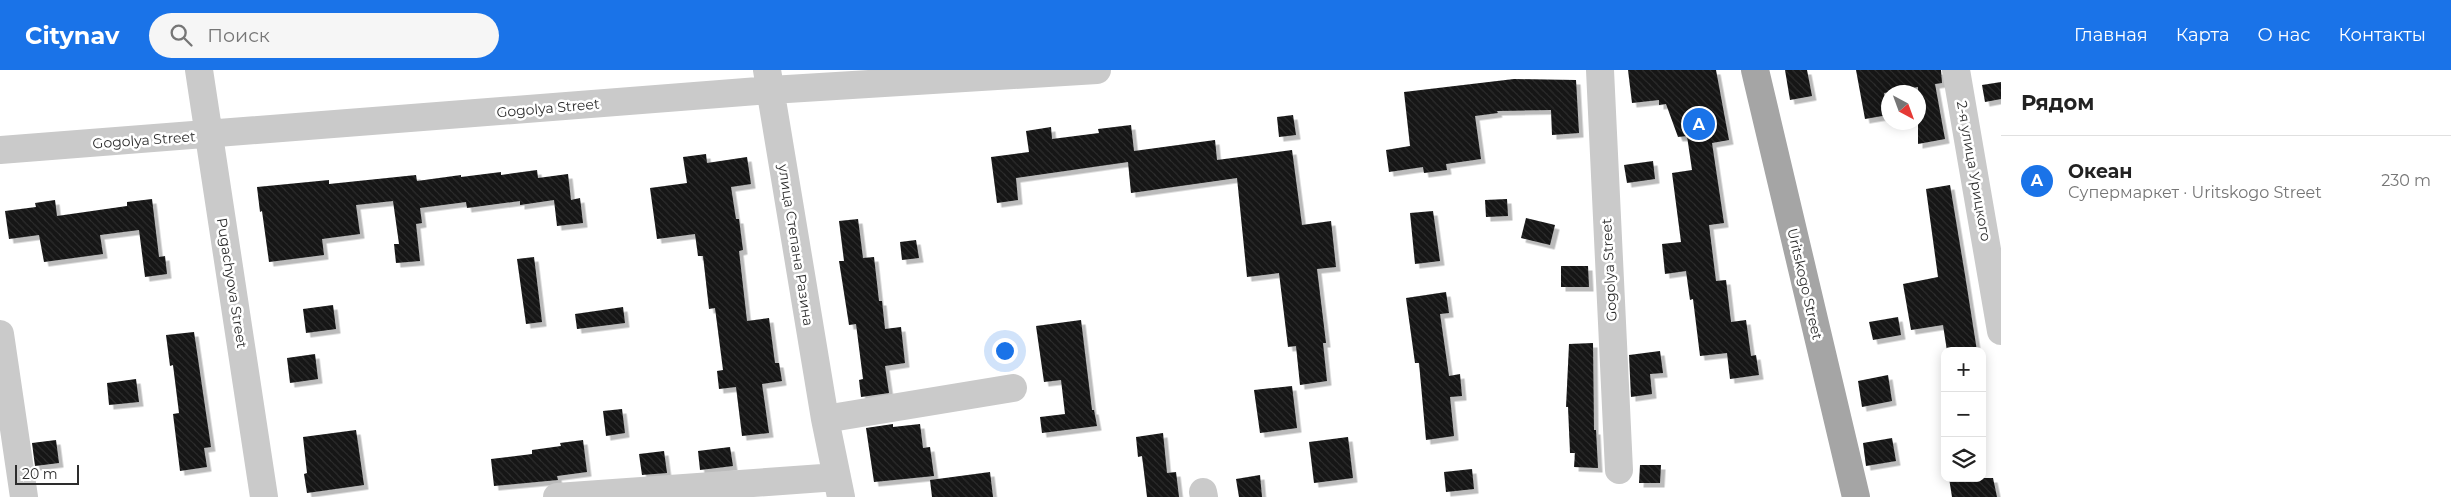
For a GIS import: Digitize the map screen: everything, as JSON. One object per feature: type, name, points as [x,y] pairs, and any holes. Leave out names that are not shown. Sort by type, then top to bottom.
[{"type":"main road","name":"Uritskogo Street","points":[[1754,70],[1856,497]]},
{"type":"street","name":"Pugachyova Street","points":[[199,70],[264,497]]},
{"type":"street","name":"Gogolya Street","points":[[0,150],[209,135],[769,80],[1097,70]]},
{"type":"street","name":"Gogolya Street","points":[[1600,70],[1619,470]]},
{"type":"street","name":"2-я улица Урицкого","points":[[1956,70],[2001,331]]},
{"type":"street","name":"улица Степана Разина","points":[[557,497],[839,487],[769,80]]},
{"type":"street","points":[[0,334],[24,497]]},
{"type":"street","points":[[826,419],[1013,388]]},
{"type":"building","points":[[1628,70],[1716,70],[1729,140],[1712,143],[1724,223],[1709,225],[1716,281],[1726,280],[1731,322],[1746,320],[1751,356],[1756,355],[1759,375],[1730,379],[1727,353],[1700,356],[1693,299],[1690,300],[1686,271],[1665,274],[1662,244],[1681,242],[1672,173],[1692,170],[1687,136],[1678,137],[1666,104],[1659,105],[1659,100],[1632,103]]},
{"type":"building","points":[[1785,70],[1807,70],[1812,96],[1790,100]]},
{"type":"building","points":[[1856,70],[1941,70],[1942,83],[1935,84],[1945,139],[1918,144],[1918,130],[1926,130],[1926,85],[1881,85],[1881,116],[1865,119]]},
{"type":"building","points":[[1514,79],[1576,80],[1579,133],[1552,135],[1551,110],[1497,111],[1498,113],[1475,116],[1481,159],[1446,164],[1447,170],[1424,173],[1423,167],[1389,172],[1386,150],[1410,146],[1404,92]]},
{"type":"building","points":[[2001,82],[2001,99],[1985,102],[1982,85]]},
{"type":"building","points":[[1293,115],[1296,135],[1279,137],[1277,117]]},
{"type":"building","points":[[1131,125],[1134,151],[1215,140],[1217,160],[1292,150],[1302,225],[1331,221],[1336,267],[1317,269],[1326,343],[1323,343],[1327,381],[1300,385],[1296,346],[1288,347],[1279,273],[1247,277],[1237,178],[1131,193],[1128,162],[1016,178],[1018,200],[997,203],[991,157],[1029,152],[1026,131],[1051,127],[1052,139],[1099,133],[1098,129]]},
{"type":"building","points":[[706,154],[707,163],[747,157],[751,184],[731,187],[736,219],[739,219],[743,250],[739,251],[747,321],[769,318],[775,363],[779,363],[782,381],[762,384],[769,433],[742,436],[736,387],[719,389],[717,371],[723,370],[715,308],[709,309],[703,256],[698,256],[695,234],[657,239],[650,188],[687,183],[683,157]]},
{"type":"building","points":[[1653,161],[1655,179],[1627,183],[1624,165]]},
{"type":"building","points":[[537,170],[538,178],[568,174],[571,200],[580,198],[583,223],[557,226],[554,200],[520,205],[520,201],[467,208],[466,202],[420,208],[422,223],[416,224],[420,261],[396,263],[394,244],[399,244],[393,201],[356,205],[360,234],[322,239],[324,255],[269,262],[257,187],[329,180],[329,184],[416,175],[417,181],[461,175],[461,177],[501,172],[501,175]]},
{"type":"building","points":[[1950,185],[1976,347],[1946,347],[1943,325],[1911,330],[1903,284],[1938,277],[1926,189]]},
{"type":"building","points":[[152,199],[159,257],[165,256],[167,274],[145,277],[139,230],[100,235],[103,254],[44,262],[39,235],[9,239],[5,211],[36,207],[35,203],[55,200],[57,216],[127,206],[127,202]]},
{"type":"building","points":[[1507,199],[1508,216],[1486,217],[1485,200]]},
{"type":"building","points":[[1433,211],[1440,261],[1415,264],[1410,213]]},
{"type":"building","points":[[1526,218],[1555,225],[1550,245],[1521,238]]},
{"type":"building","points":[[858,219],[863,258],[874,257],[879,301],[882,301],[885,329],[901,327],[905,363],[885,366],[889,393],[861,397],[859,380],[863,379],[856,324],[849,325],[839,261],[844,261],[839,221]]},
{"type":"building","points":[[916,240],[919,258],[902,260],[900,242]]},
{"type":"building","points":[[534,257],[542,322],[526,324],[517,259]]},
{"type":"building","points":[[1561,266],[1588,266],[1589,287],[1561,287]]},
{"type":"building","points":[[1446,292],[1449,313],[1440,314],[1449,376],[1460,374],[1462,396],[1450,397],[1454,436],[1426,440],[1419,363],[1415,363],[1406,298]]},
{"type":"building","points":[[333,305],[336,329],[306,333],[303,309]]},
{"type":"building","points":[[623,307],[625,323],[577,329],[575,314]]},
{"type":"building","points":[[1898,317],[1901,335],[1873,340],[1869,322]]},
{"type":"building","points":[[1081,320],[1092,410],[1094,410],[1097,426],[1042,433],[1040,417],[1065,414],[1061,380],[1044,382],[1036,326]]},
{"type":"building","points":[[194,332],[211,447],[204,448],[207,467],[180,471],[173,414],[179,413],[173,365],[170,366],[166,335]]},
{"type":"building","points":[[1593,343],[1594,430],[1596,430],[1598,468],[1574,467],[1575,453],[1570,453],[1568,407],[1566,407],[1569,344]]},
{"type":"building","points":[[1660,351],[1663,373],[1650,374],[1652,394],[1631,397],[1629,355]]},
{"type":"building","points":[[315,354],[318,379],[290,383],[287,358]]},
{"type":"building","points":[[1888,375],[1892,401],[1862,407],[1858,381]]},
{"type":"building","points":[[136,379],[139,402],[109,405],[107,383]]},
{"type":"building","points":[[1292,386],[1297,428],[1260,433],[1254,390]]},
{"type":"building","points":[[622,409],[625,433],[606,436],[603,411]]},
{"type":"building","points":[[893,424],[893,427],[920,424],[923,448],[930,447],[934,476],[874,482],[866,428]]},
{"type":"building","points":[[356,430],[364,485],[307,493],[304,474],[307,473],[303,437]]},
{"type":"building","points":[[1163,433],[1167,473],[1176,472],[1179,497],[1147,497],[1142,456],[1138,457],[1136,437]]},
{"type":"building","points":[[1348,437],[1353,478],[1314,483],[1309,442]]},
{"type":"building","points":[[1892,438],[1896,461],[1866,466],[1863,443]]},
{"type":"building","points":[[56,440],[59,463],[35,466],[32,443]]},
{"type":"building","points":[[583,440],[587,472],[557,476],[558,480],[494,486],[491,459],[532,454],[532,450],[561,446],[560,443]]},
{"type":"building","points":[[730,447],[733,466],[700,470],[698,451]]},
{"type":"building","points":[[664,451],[667,473],[642,475],[639,454]]},
{"type":"building","points":[[1640,465],[1661,465],[1660,483],[1639,483]]},
{"type":"building","points":[[1472,469],[1474,489],[1446,492],[1444,472]]},
{"type":"building","points":[[990,472],[993,497],[932,497],[930,480]]},
{"type":"building","points":[[1260,475],[1262,497],[1239,497],[1236,479]]},
{"type":"building","points":[[1986,478],[1993,478],[1997,497],[1952,497],[1950,482],[1986,482]]},
{"type":"place","name":"Океан","points":[[1699,124]]}]
